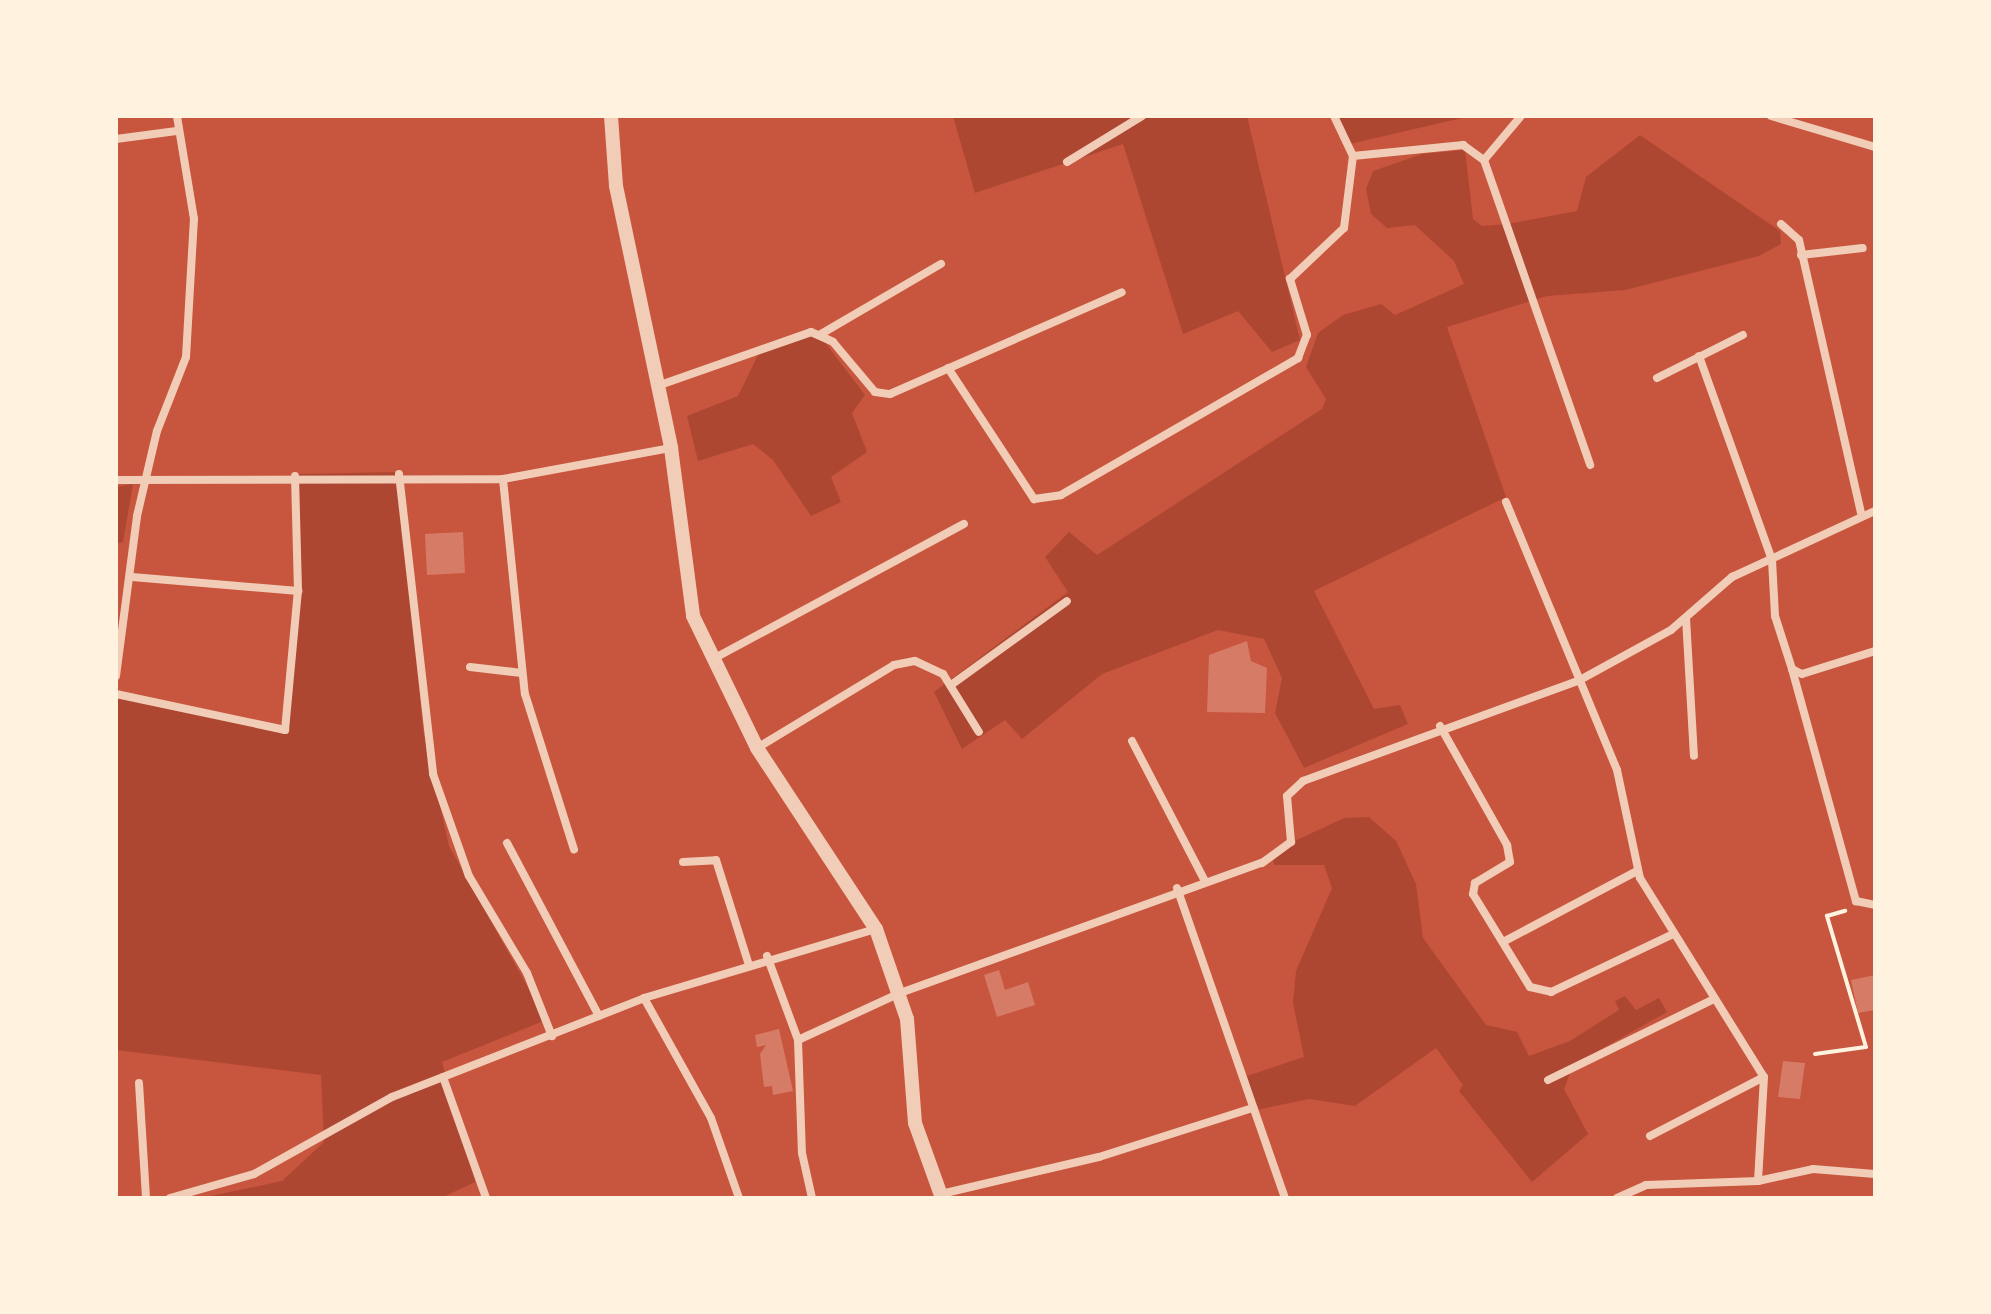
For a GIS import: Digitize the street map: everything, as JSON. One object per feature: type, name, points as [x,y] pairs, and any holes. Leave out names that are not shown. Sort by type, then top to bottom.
[{"type":"street","points":[[116,676],[148,479],[186,357],[192,291],[192,193],[176,131],[177,116]]},
{"type":"street","points":[[611,116],[616,186],[671,448],[688,593],[709,661],[757,748],[876,929],[900,993],[915,1123],[941,1196],[1099,1157],[1253,1108]]},
{"type":"street","points":[[1067,162],[1142,116]]},
{"type":"street","points":[[948,368],[1034,499],[1061,495],[1298,358],[1307,335],[1290,279],[1344,228],[1353,156],[1334,116]]},
{"type":"street","points":[[1484,160],[1521,116]]},
{"type":"street","points":[[1771,116],[1875,147]]},
{"type":"street","points":[[116,139],[176,131]]},
{"type":"street","points":[[1353,156],[1463,145],[1484,160],[1590,465]]},
{"type":"street","points":[[1781,224],[1799,240],[1861,514]]},
{"type":"street","points":[[1801,255],[1863,248]]},
{"type":"street","points":[[660,385],[790,337],[821,334],[941,264]]},
{"type":"street","points":[[821,334],[882,394],[1122,292]]},
{"type":"street","points":[[1657,378],[1743,335]]},
{"type":"street","points":[[1699,356],[1772,560],[1775,616],[1860,906],[1875,905]]},
{"type":"street","points":[[116,480],[399,474],[503,479],[671,448]]},
{"type":"street","points":[[399,474],[433,774],[469,876],[527,973],[552,1036]]},
{"type":"street","points":[[116,694],[284,731],[298,591],[295,476]]},
{"type":"street","points":[[503,479],[522,673],[539,755],[574,849]]},
{"type":"street","points":[[1506,502],[1625,793],[1637,871],[1673,934],[1764,1077],[1758,1181]]},
{"type":"street","points":[[798,1040],[900,993],[965,975],[1177,888],[1262,863],[1291,842],[1287,796],[1294,787],[1440,726],[1578,681],[1686,618],[1732,577],[1861,514],[1875,511]]},
{"type":"street","points":[[709,661],[964,524]]},
{"type":"street","points":[[132,577],[298,591]]},
{"type":"street","points":[[951,685],[1067,601]]},
{"type":"street","points":[[1686,618],[1694,756]]},
{"type":"street","points":[[1792,669],[1802,674],[1875,651]]},
{"type":"street","points":[[757,748],[894,665],[915,661],[951,685],[979,732]]},
{"type":"street","points":[[470,667],[522,673]]},
{"type":"street","points":[[1440,726],[1507,845],[1510,862],[1473,888],[1530,987],[1551,992],[1673,934]]},
{"type":"street","points":[[1132,741],[1205,881]]},
{"type":"street","points":[[507,843],[599,1016]]},
{"type":"street","points":[[683,862],[716,860],[748,962]]},
{"type":"street","points":[[1503,942],[1637,871]]},
{"type":"street","points":[[1177,888],[1285,1198]]},
{"type":"street","points":[[170,1198],[254,1174],[392,1097],[644,998],[767,956],[876,929]]},
{"type":"street","points":[[767,956],[798,1040],[802,1153],[812,1198]]},
{"type":"street","points":[[644,998],[711,1118],[739,1198]]},
{"type":"street","points":[[1548,1080],[1714,999]]},
{"type":"street","points":[[443,1077],[486,1198]]},
{"type":"street","points":[[1650,1136],[1764,1077]]},
{"type":"street","points":[[139,1083],[146,1198]]},
{"type":"street","points":[[1617,1198],[1646,1185],[1758,1181],[1813,1169],[1875,1174]]},
{"type":"path","points":[[1815,1054],[1866,1047],[1827,916],[1860,906]]},
{"type":"shaded area","points":[[953,116],[1247,116],[1300,340],[1272,352],[1238,311],[1183,334],[1123,144],[975,193]]},
{"type":"shaded area","points":[[1338,116],[1471,116],[1345,145]]},
{"type":"shaded area","points":[[1640,135],[1780,231],[1781,244],[1759,256],[1625,290],[1547,296],[1447,327],[1506,497],[1314,591],[1374,709],[1400,705],[1408,724],[1304,768],[1275,713],[1282,678],[1264,639],[1218,630],[1102,674],[1022,739],[1005,720],[962,749],[934,692],[1068,592],[1045,557],[1069,532],[1097,555],[1322,409],[1326,399],[1306,367],[1318,333],[1343,315],[1381,304],[1395,315],[1464,284],[1454,261],[1415,225],[1387,228],[1371,214],[1366,189],[1373,171],[1422,154],[1465,150],[1473,219],[1482,226],[1508,224],[1577,211],[1586,177]]},
{"type":"shaded area","points":[[817,332],[865,395],[852,413],[867,452],[831,477],[841,502],[811,516],[773,460],[753,444],[698,461],[687,416],[738,396],[760,351]]},
{"type":"shaded area","points":[[399,472],[423,730],[449,846],[546,1020],[442,1062],[475,1182],[441,1198],[201,1198],[282,1181],[324,1142],[321,1075],[116,1050],[116,695],[286,733],[302,592],[298,474]]},
{"type":"shaded area","points":[[133,484],[123,542],[116,544],[116,487]]},
{"type":"shaded area","points":[[1369,817],[1396,841],[1416,884],[1423,938],[1486,1025],[1517,1032],[1529,1056],[1570,1041],[1619,1010],[1615,1001],[1625,996],[1636,1010],[1659,998],[1667,1012],[1573,1065],[1564,1089],[1588,1134],[1532,1182],[1459,1091],[1463,1085],[1436,1048],[1355,1106],[1309,1099],[1256,1110],[1247,1076],[1304,1057],[1293,1003],[1296,971],[1332,888],[1324,865],[1274,865],[1271,852],[1344,818]]},
{"type":"building","points":[[463,532],[465,573],[427,575],[425,534]]},
{"type":"building","points":[[1247,641],[1251,661],[1267,668],[1265,713],[1207,712],[1209,655]]},
{"type":"building","points":[[999,970],[1005,990],[1028,982],[1035,1005],[997,1017],[984,975]]},
{"type":"building","points":[[1875,975],[1875,1010],[1858,1013],[1851,980]]},
{"type":"building","points":[[779,1029],[793,1091],[773,1095],[772,1086],[764,1087],[760,1054],[766,1045],[757,1047],[755,1035]]},
{"type":"building","points":[[1783,1061],[1805,1063],[1800,1099],[1778,1097]]}]
